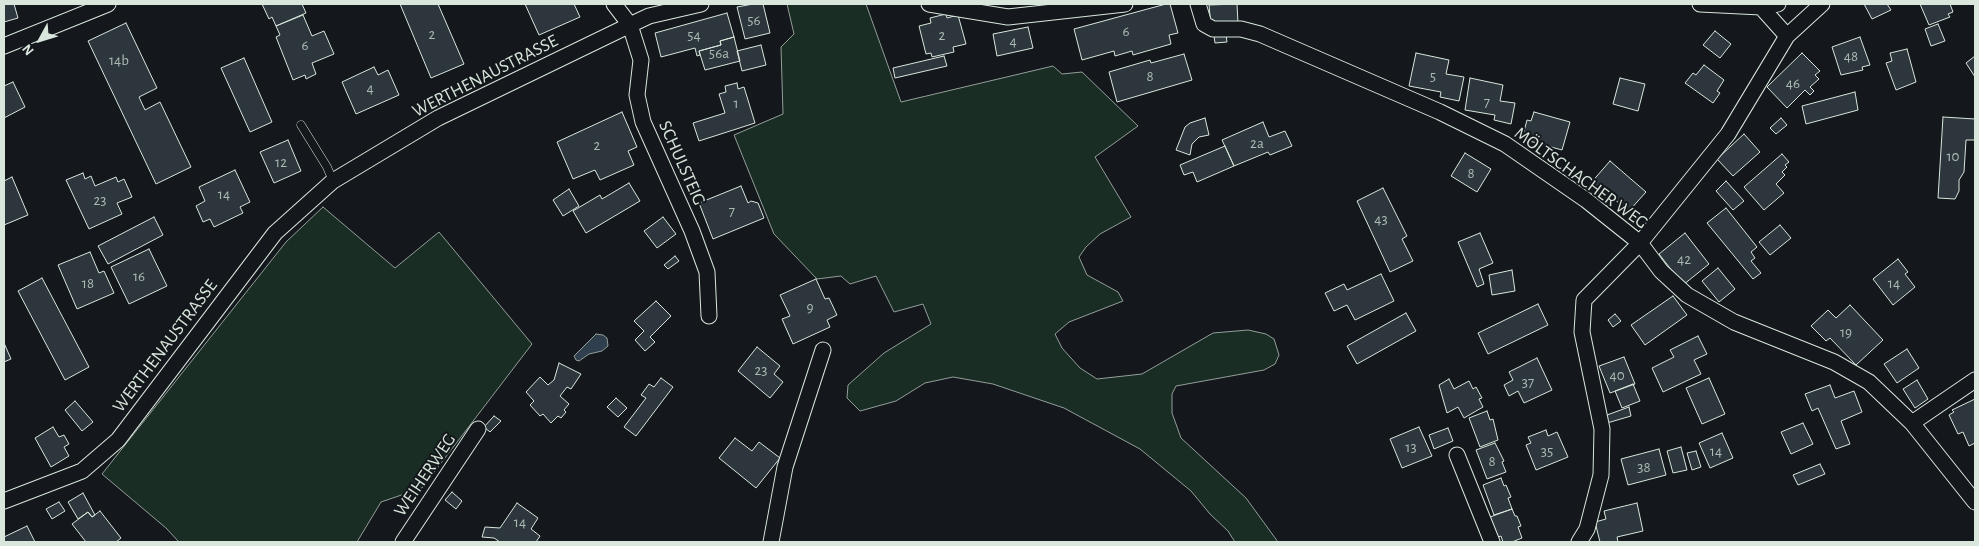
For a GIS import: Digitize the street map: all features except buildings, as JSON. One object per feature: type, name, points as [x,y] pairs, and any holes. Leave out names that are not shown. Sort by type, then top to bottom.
[{"type":"street","points":[[4,46],[108,4]]},
{"type":"street","name":"SCHULSTEIG","points":[[614,4],[630,25],[641,60],[637,95],[643,122],[692,231],[707,272],[709,316]]},
{"type":"street","name":"WERTHENAUSTRASSE","points":[[4,501],[82,471],[118,440],[275,233],[333,181],[438,118],[630,25],[649,16],[701,4]]},
{"type":"street","points":[[928,4],[1008,17],[1125,4]]},
{"type":"street","name":"MÖLTSCHACHER WEG","points":[[1198,4],[1204,24],[1213,29],[1241,29],[1260,34],[1440,112],[1505,144],[1586,200],[1640,243],[1661,270],[1687,295],[1734,322],[1834,362],[1870,382],[1912,422],[1975,502]]},
{"type":"street","points":[[1700,4],[1761,8],[1778,4]]},
{"type":"street","points":[[1579,542],[1587,529],[1601,475],[1602,430],[1582,332],[1584,300],[1640,243],[1728,134],[1787,36],[1822,4]]},
{"type":"street","points":[[1761,8],[1787,36]]},
{"type":"street","points":[[771,542],[784,467],[823,350]]},
{"type":"street","points":[[1912,422],[1975,380]]},
{"type":"street","name":"WEIHERWEG","points":[[402,542],[478,429]]},
{"type":"street","points":[[1457,456],[1492,542]]},
{"type":"lane","points":[[301,125],[327,167],[333,181]]},
{"type":"green space","points":[[787,4],[866,4],[901,102],[1053,66],[1062,74],[1082,72],[1138,126],[1095,157],[1131,217],[1100,234],[1086,247],[1079,257],[1087,275],[1118,292],[1123,301],[1069,322],[1055,334],[1062,348],[1080,368],[1097,379],[1142,374],[1213,333],[1248,330],[1266,334],[1274,339],[1279,355],[1275,364],[1264,370],[1176,386],[1172,394],[1172,413],[1181,438],[1246,498],[1278,542],[1235,542],[1228,531],[1210,514],[1191,491],[1140,449],[1064,408],[993,384],[953,377],[925,383],[896,401],[860,411],[847,398],[848,385],[884,353],[931,324],[923,304],[894,312],[876,276],[850,284],[841,276],[817,279],[774,234],[734,135],[783,114],[781,47],[794,34]]},
{"type":"green space","points":[[323,207],[395,268],[439,232],[532,344],[422,488],[381,502],[357,542],[179,542],[166,528],[102,474],[286,242]]},
{"type":"water","points":[[596,334],[607,338],[608,346],[602,351],[589,354],[579,361],[576,360],[574,356]]}]
